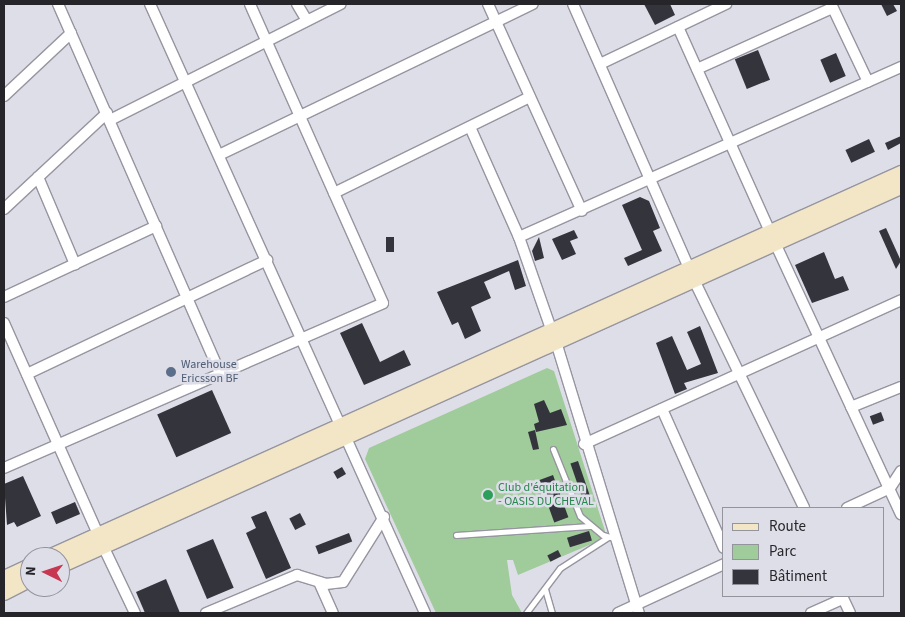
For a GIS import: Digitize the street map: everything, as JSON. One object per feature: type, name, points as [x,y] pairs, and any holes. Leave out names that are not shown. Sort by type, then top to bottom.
[{"type":"street","points":[[58,4],[220,373]]},
{"type":"street","points":[[150,4],[305,339],[339,425],[384,517],[425,613]]},
{"type":"street","points":[[4,468],[220,373],[305,339],[383,303],[250,4]]},
{"type":"street","points":[[297,4],[306,19]]},
{"type":"street","points":[[4,209],[108,116],[185,81],[265,39],[340,4]]},
{"type":"street","points":[[488,4],[582,211]]},
{"type":"street","points":[[219,155],[533,4]]},
{"type":"street","points":[[573,4],[652,179],[692,275],[804,507]]},
{"type":"street","points":[[600,64],[726,4]]},
{"type":"street","points":[[697,69],[832,6],[868,82]]},
{"type":"street","points":[[678,27],[732,143],[772,238],[820,337],[901,514]]},
{"type":"street","points":[[4,96],[72,33]]},
{"type":"street","points":[[519,237],[582,211],[901,67]]},
{"type":"street","points":[[334,193],[530,98]]},
{"type":"street","points":[[470,127],[519,237],[553,335],[611,537],[637,609]]},
{"type":"street","points":[[70,560],[101,540],[339,425],[692,275],[772,238],[901,173]]},
{"type":"street","points":[[38,178],[75,264]]},
{"type":"street","points":[[772,238],[901,187]]},
{"type":"street","points":[[4,297],[156,226]]},
{"type":"street","points":[[27,374],[267,260]]},
{"type":"street","points":[[584,444],[737,372],[901,300]]},
{"type":"street","points":[[4,323],[134,613]]},
{"type":"street","points":[[70,550],[101,540],[346,438],[553,335]]},
{"type":"street","points":[[851,407],[901,387]]},
{"type":"street","points":[[662,408],[722,543]]},
{"type":"street","points":[[849,507],[890,488],[901,471]]},
{"type":"street","points":[[206,613],[298,574],[319,582],[343,582],[350,575],[384,517]]},
{"type":"street","points":[[618,613],[637,609],[722,565]]},
{"type":"street","points":[[4,578],[20,571]]},
{"type":"street","points":[[319,582],[333,613]]},
{"type":"street","points":[[4,593],[20,585]]},
{"type":"street","points":[[811,613],[842,597],[850,613]]},
{"type":"street","points":[[229,603],[234,613]]},
{"type":"lane","points":[[553,449],[573,506],[590,526],[611,537]]},
{"type":"lane","points":[[456,535],[590,526]]},
{"type":"lane","points":[[526,613],[560,568],[611,537]]},
{"type":"lane","points":[[545,589],[552,613]]},
{"type":"green space","name":"Club d'équitation - OASIS DU CHEVAL","points":[[547,368],[554,371],[605,531],[601,540],[518,575],[513,560],[507,560],[512,595],[522,613],[436,613],[365,459],[369,448]]},
{"type":"building","points":[[644,4],[670,4],[675,15],[655,25]]},
{"type":"building","points":[[881,4],[893,4],[897,11],[887,16]]},
{"type":"building","points":[[758,50],[770,80],[747,89],[735,59]]},
{"type":"building","points":[[836,53],[846,76],[830,83],[820,60]]},
{"type":"building","points":[[901,136],[901,143],[888,150],[885,143]]},
{"type":"building","points":[[869,139],[875,152],[851,163],[845,150]]},
{"type":"building","points":[[640,197],[649,201],[660,228],[653,231],[662,251],[628,266],[624,258],[642,250],[622,205]]},
{"type":"building","points":[[886,228],[901,261],[896,269],[879,231]]},
{"type":"building","points":[[574,230],[578,238],[570,241],[576,254],[562,260],[552,239]]},
{"type":"building","points":[[386,237],[394,237],[394,252],[386,252]]},
{"type":"building","points":[[539,237],[544,258],[535,261],[532,251]]},
{"type":"building","points":[[824,252],[835,279],[843,276],[849,290],[812,303],[795,265]]},
{"type":"building","points":[[518,260],[526,286],[515,290],[509,271],[484,282],[491,298],[471,307],[481,331],[465,339],[458,322],[452,325],[437,292]]},
{"type":"building","points":[[362,323],[380,362],[404,350],[411,365],[364,385],[340,333]]},
{"type":"building","points":[[700,326],[718,373],[684,383],[687,389],[675,394],[656,343],[672,336],[687,370],[701,364],[687,332]]},
{"type":"building","points":[[212,390],[231,433],[176,457],[157,414]]},
{"type":"building","points":[[544,400],[550,413],[561,409],[567,425],[536,432],[534,424],[539,422],[534,404]]},
{"type":"building","points":[[881,412],[884,420],[873,425],[870,416]]},
{"type":"building","points":[[535,430],[539,449],[533,450],[528,432]]},
{"type":"building","points":[[578,461],[592,502],[584,504],[570,464]]},
{"type":"building","points":[[342,467],[346,474],[337,479],[333,472]]},
{"type":"building","points":[[553,475],[568,517],[554,522],[539,480]]},
{"type":"building","points":[[23,476],[41,516],[17,527],[14,522],[7,525],[4,484]]},
{"type":"building","points":[[75,502],[80,514],[56,524],[51,512]]},
{"type":"building","points":[[266,511],[291,568],[266,579],[246,533],[256,528],[251,517]]},
{"type":"building","points":[[300,513],[306,525],[295,530],[289,518]]},
{"type":"building","points":[[589,531],[592,541],[570,547],[567,538]]},
{"type":"building","points":[[349,533],[352,541],[319,554],[315,546]]},
{"type":"building","points":[[213,539],[234,588],[207,599],[186,550]]},
{"type":"building","points":[[558,550],[561,556],[550,562],[547,555]]},
{"type":"building","points":[[166,579],[180,613],[145,613],[136,592]]},
{"type":"place","name":"Warehouse Ericsson BF","points":[[171,372]]},
{"type":"place","name":"Club d'équitation - OASIS DU CHEVAL","points":[[488,495]]}]
